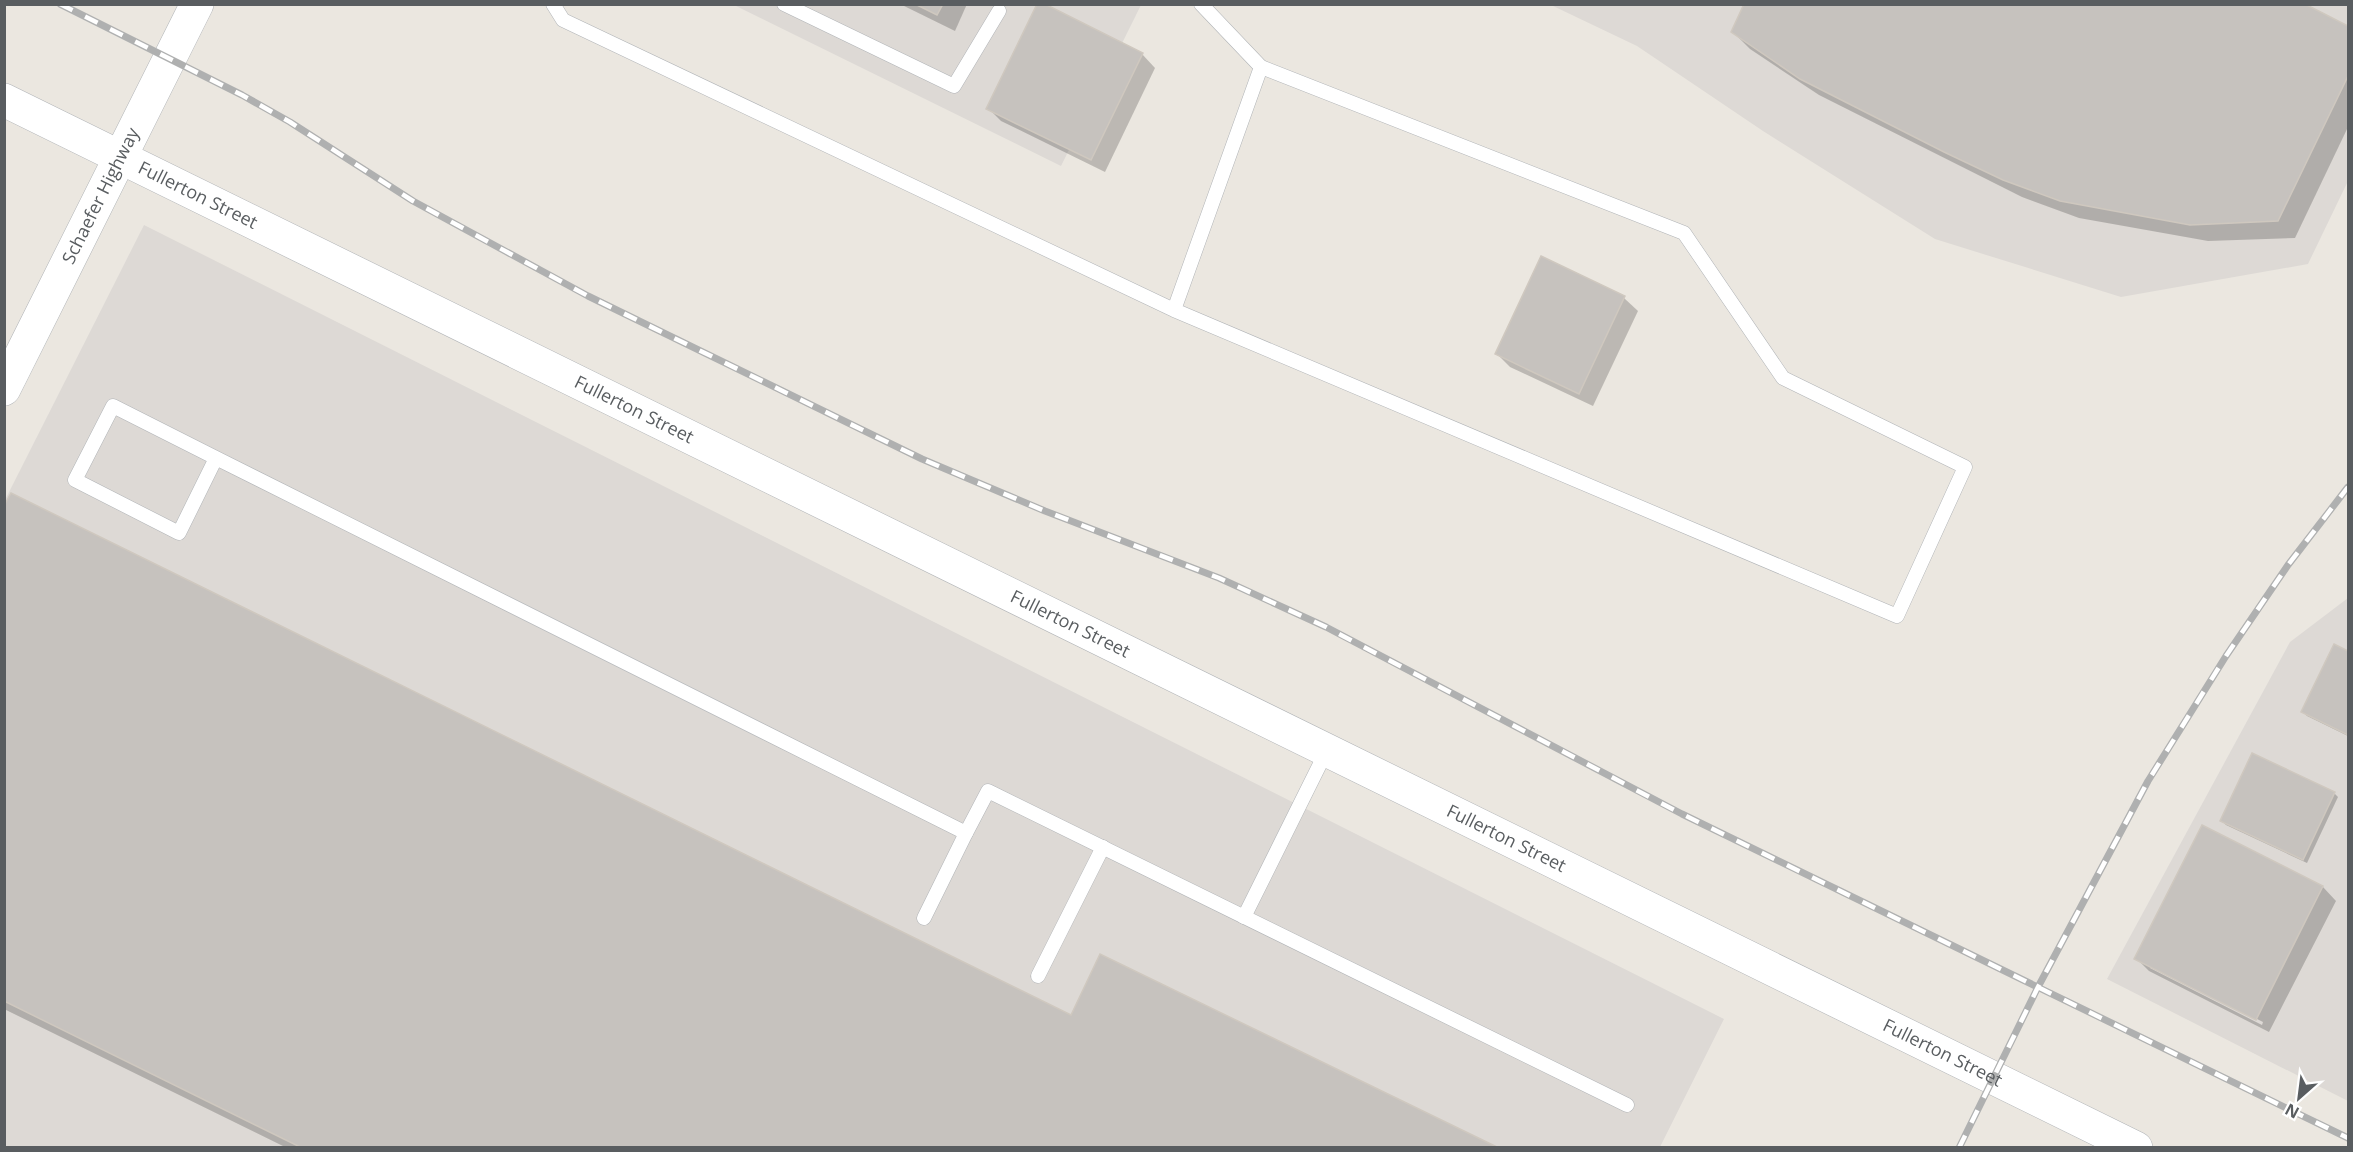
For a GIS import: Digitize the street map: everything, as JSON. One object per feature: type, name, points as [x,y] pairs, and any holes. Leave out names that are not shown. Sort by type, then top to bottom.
[{"type":"street","name":"Schaefer Highway","points":[[4,388],[196,4]]},
{"type":"street","name":"Fullerton Street","points":[[4,100],[2136,1148]]},
{"type":"lane","points":[[553,4],[564,20],[1174,310],[1897,616],[1965,467],[1783,378],[1684,233],[1261,67],[1201,4]]},
{"type":"lane","points":[[784,4],[954,86],[999,11]]},
{"type":"lane","points":[[1174,310],[1261,67]]},
{"type":"lane","points":[[216,458],[178,533],[75,480],[113,406],[966,833]]},
{"type":"lane","points":[[1244,917],[1327,750]]},
{"type":"lane","points":[[924,918],[988,791],[1627,1105]]},
{"type":"lane","points":[[1038,976],[1103,847]]},
{"type":"shaded area","points":[[734,5],[1141,5],[1061,166]]},
{"type":"shaded area","points":[[1551,5],[2348,5],[2348,181],[2308,264],[2121,297],[1935,239],[1763,131],[1637,46]]},
{"type":"shaded area","points":[[144,225],[1724,1019],[1660,1147],[5,1147],[4,502]]},
{"type":"shaded area","points":[[2348,598],[2348,1101],[2107,979],[2290,642]]},
{"type":"building","points":[[915,4],[943,4],[937,15]]},
{"type":"building","points":[[1037,4],[1045,4],[1143,53],[1091,160],[986,109]]},
{"type":"building","points":[[1744,4],[2305,4],[2348,26],[2348,76],[2278,221],[2190,225],[2060,201],[2003,180],[1944,152],[1800,79],[1731,32]]},
{"type":"building","points":[[1541,256],[1625,296],[1579,394],[1495,354]]},
{"type":"building","points":[[11,493],[1071,1015],[1100,954],[1499,1148],[302,1148],[4,1001],[4,506]]},
{"type":"building","points":[[2334,644],[2348,651],[2348,735],[2301,712]]},
{"type":"building","points":[[2252,753],[2335,792],[2303,860],[2220,821]]},
{"type":"building","points":[[2202,825],[2323,886],[2256,1020],[2134,959]]},
{"type":"railway","points":[[60,4],[242,95],[290,122],[413,201],[588,296],[922,459],[1045,511],[1219,578],[1326,627],[1682,814],[2348,1138]]},
{"type":"railway","points":[[1959,1148],[2038,987],[2148,781],[2226,656],[2288,565],[2348,487]]}]
